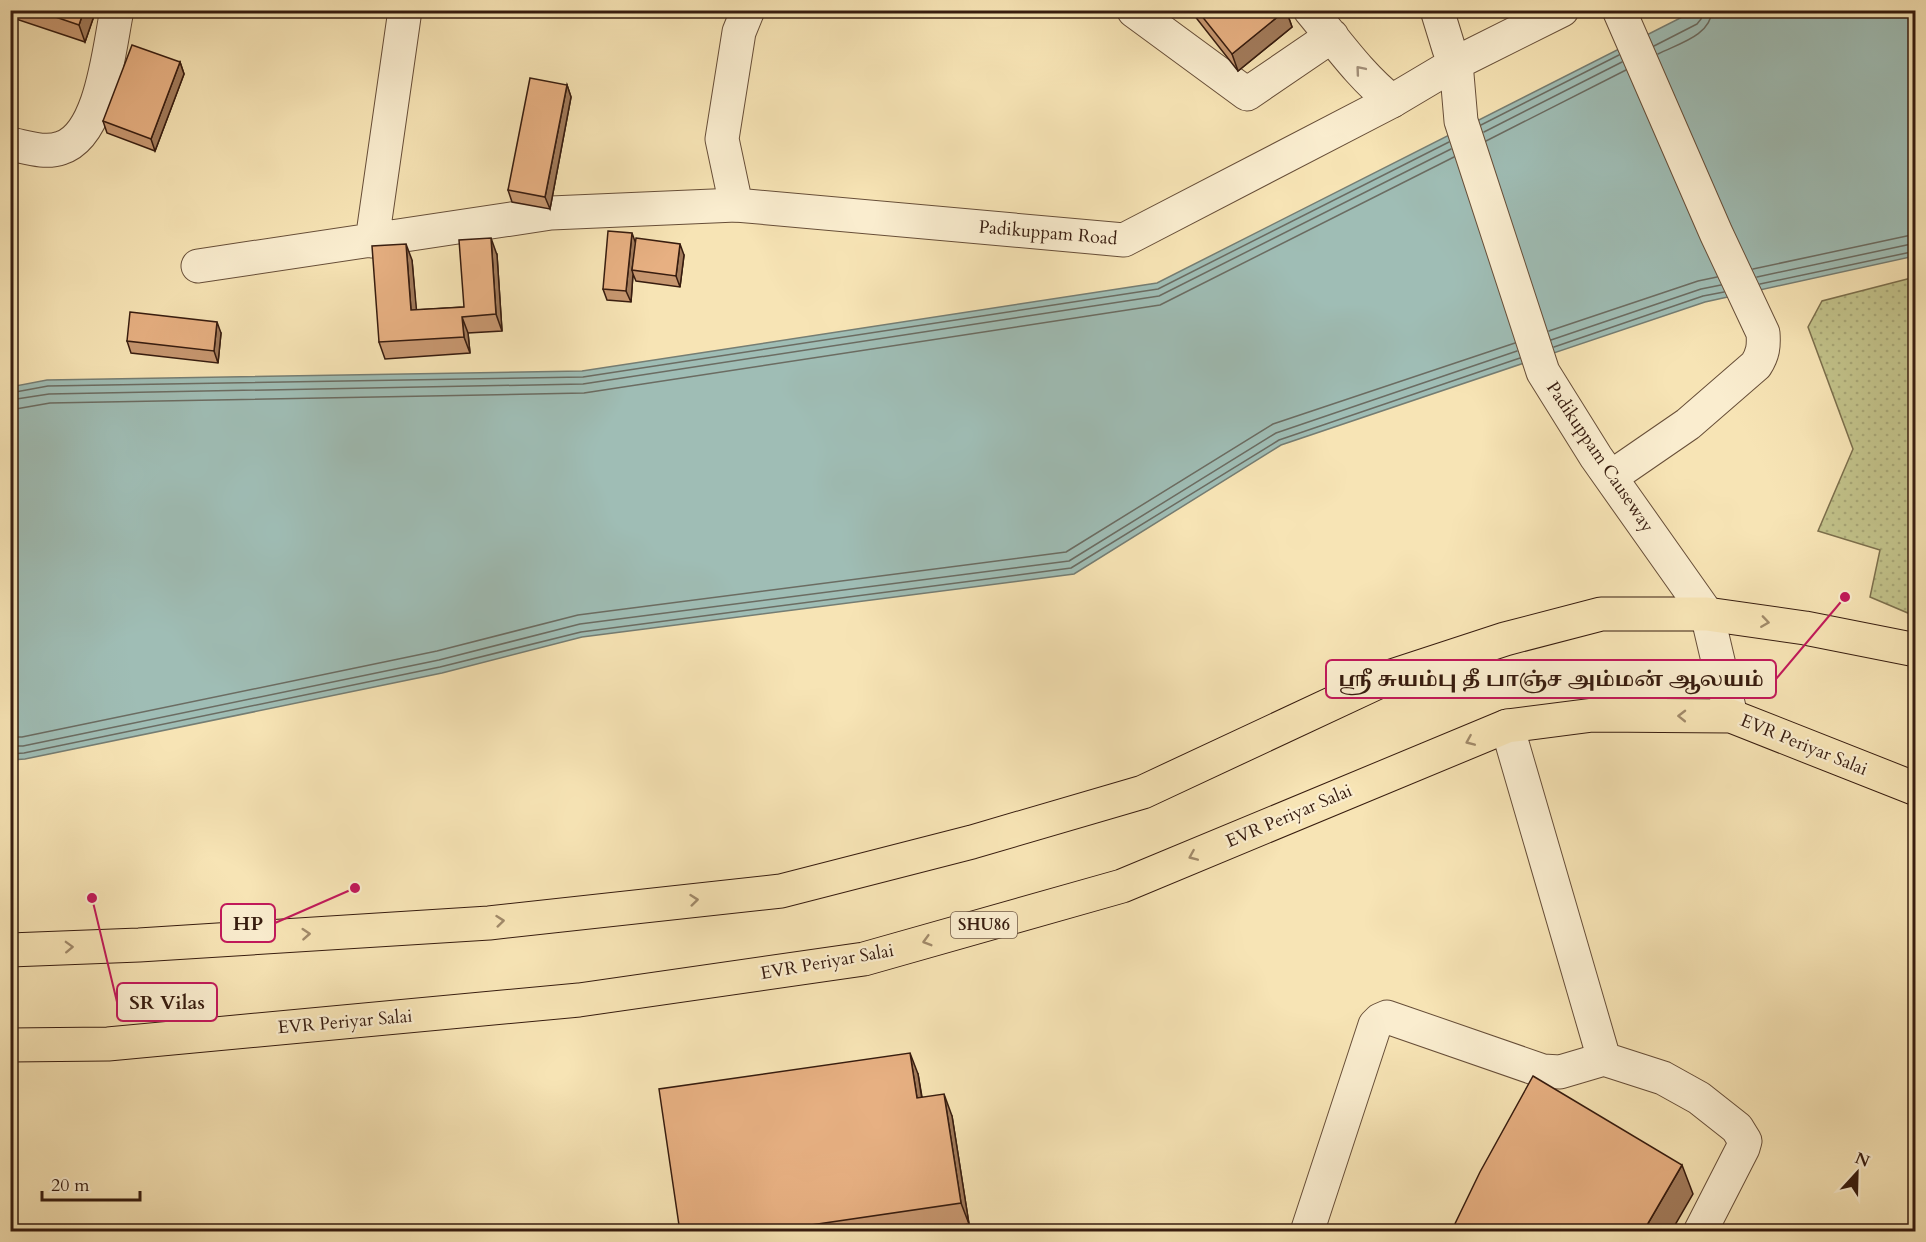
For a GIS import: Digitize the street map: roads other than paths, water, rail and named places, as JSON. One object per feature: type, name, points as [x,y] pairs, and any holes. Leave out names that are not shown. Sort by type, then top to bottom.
[{"type":"main road","points":[[10,950],[139,945],[489,923],[781,891],[972,842],[1143,792],[1389,677],[1505,639],[1601,614],[1707,614],[1805,628],[1916,651]]},
{"type":"main road","name":"EVR Periyar Salai","points":[[10,1046],[108,1044],[579,1000],[864,959],[1122,886],[1507,726],[1593,715],[1731,716],[1916,789]]},
{"type":"street","points":[[10,144],[45,151],[62,148],[78,138],[88,125],[100,95],[117,10]]},
{"type":"street","points":[[372,241],[405,10]]},
{"type":"street","points":[[736,205],[722,139],[739,32],[748,10]]},
{"type":"street","points":[[1310,10],[1377,89],[1392,101]]},
{"type":"street","points":[[1437,10],[1449,49],[1456,63]]},
{"type":"street","name":"Padikuppam Road","points":[[198,266],[551,213],[736,205],[1124,240],[1392,101],[1456,63],[1562,10]]},
{"type":"street","points":[[1133,11],[1247,94],[1332,36]]},
{"type":"street","points":[[1611,477],[1695,419],[1756,364],[1762,355],[1764,346],[1763,333],[1716,233],[1623,20]]},
{"type":"street","name":"Padikuppam Causeway","points":[[1456,63],[1461,121],[1544,372],[1611,477],[1707,614],[1731,716]]},
{"type":"street","points":[[1507,726],[1604,1059]]},
{"type":"street","points":[[1307,1232],[1376,1025],[1387,1017],[1543,1071],[1560,1072],[1604,1059],[1663,1078],[1699,1098],[1737,1128],[1745,1141],[1700,1232]]},
{"type":"water","points":[[1694,11],[1915,11],[1915,256],[1705,302],[1281,445],[1074,574],[582,637],[442,673],[11,760],[10,387],[47,380],[582,371],[1157,283]]},
{"type":"place","name":"ஶ்ரீ சுயம்பு தீ பாஞ்ச அம்மன் ஆலயம்","points":[[1845,597]]},
{"type":"place","name":"HP","points":[[355,888]]},
{"type":"place","name":"SR Vilas","points":[[92,898]]}]
